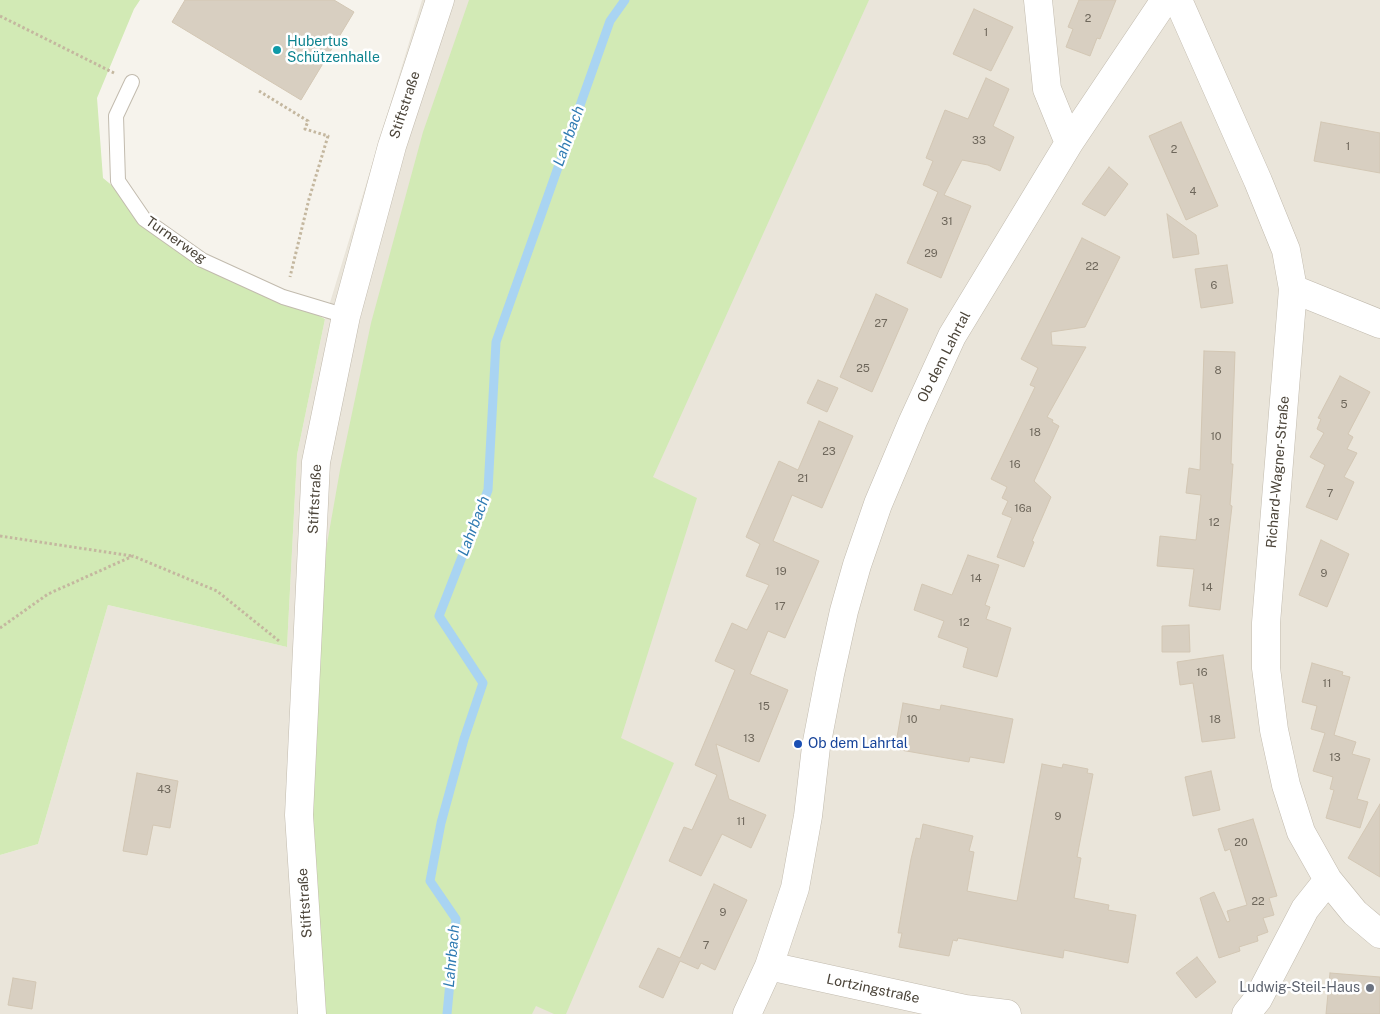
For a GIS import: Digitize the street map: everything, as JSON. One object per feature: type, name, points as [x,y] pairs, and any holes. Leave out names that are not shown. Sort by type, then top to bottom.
[{"type":"street","name":"Stiftstraße","points":[[312,1014],[299,815],[316,462],[346,316],[392,146],[440,0]]},
{"type":"street","points":[[1038,0],[1047,90],[1069,143]]},
{"type":"street","name":"Ob dem Lahrtal","points":[[747,1014],[769,966],[795,888],[808,816],[816,746],[844,611],[857,565],[878,504],[952,336],[1069,143],[1165,0]]},
{"type":"street","name":"Richard-Wagner-Straße","points":[[1178,0],[1258,181],[1286,250],[1293,289],[1266,623],[1266,668],[1274,730],[1286,784],[1301,832],[1328,880],[1355,913],[1380,934]]},
{"type":"street","points":[[1293,289],[1380,324]]},
{"type":"street","points":[[1246,1014],[1258,999],[1305,909],[1328,880]]},
{"type":"street","name":"Lortzingstraße","points":[[769,966],[965,1009],[1007,1014]]},
{"type":"lane","name":"Turnerweg","points":[[132,82],[116,116],[118,181],[144,219],[202,260],[283,297],[346,316]]},
{"type":"path","points":[[0,16],[132,82]]},
{"type":"path","points":[[259,91],[308,121],[305,129],[328,136],[308,199],[291,273],[283,297]]},
{"type":"path","points":[[0,536],[133,556],[217,591],[306,663]]},
{"type":"path","points":[[0,628],[48,594],[133,556]]},
{"type":"shaded area","points":[[422,0],[1380,0],[1380,1014],[0,1014],[0,855],[38,844],[108,605],[287,647],[297,455],[325,319]]},
{"type":"green space","points":[[0,0],[140,0],[134,9],[97,98],[103,178],[202,260],[283,297],[325,319],[297,455],[287,647],[108,605],[38,844],[0,855]]},
{"type":"green space","points":[[469,0],[869,0],[653,477],[697,498],[621,738],[674,763],[566,1014],[554,1014],[536,1006],[532,1014],[312,1014],[306,663],[340,470],[371,323],[423,132]]},
{"type":"building","name":"Hubertus Schützenhalle","points":[[185,0],[334,0],[354,12],[301,100],[172,22]]},
{"type":"building","points":[[1079,0],[1116,0],[1100,39],[1097,38],[1090,56],[1066,47],[1073,29],[1068,27]]},
{"type":"building","points":[[974,9],[1013,27],[991,71],[953,54]]},
{"type":"building","points":[[986,78],[1009,89],[993,126],[1014,137],[1000,171],[988,165],[962,160],[944,195],[971,206],[941,278],[907,263],[938,192],[923,185],[933,161],[926,158],[945,110],[968,119]]},
{"type":"building","points":[[1181,122],[1218,206],[1186,220],[1149,136]]},
{"type":"building","points":[[1321,122],[1380,133],[1380,173],[1314,161]]},
{"type":"building","points":[[1109,167],[1128,184],[1105,216],[1082,204]]},
{"type":"building","points":[[1167,214],[1196,235],[1199,254],[1173,258]]},
{"type":"building","points":[[1082,238],[1120,257],[1085,327],[1051,332],[1052,345],[1086,347],[1047,417],[1059,426],[1034,481],[1051,497],[1032,541],[1034,542],[1024,567],[997,557],[1012,518],[1002,514],[1008,501],[1002,498],[1007,487],[991,479],[1035,387],[1030,385],[1038,368],[1021,359]]},
{"type":"building","points":[[1227,265],[1233,303],[1201,308],[1195,269]]},
{"type":"building","points":[[876,294],[908,309],[872,392],[840,377]]},
{"type":"building","points":[[1204,351],[1235,352],[1231,464],[1233,464],[1230,505],[1232,506],[1220,610],[1189,606],[1194,569],[1157,566],[1160,536],[1196,540],[1201,495],[1186,493],[1189,468],[1200,470]]},
{"type":"building","points":[[1340,376],[1370,392],[1348,434],[1353,437],[1347,449],[1357,453],[1344,477],[1354,482],[1337,520],[1306,507],[1325,465],[1310,457],[1324,433],[1317,429],[1321,419],[1318,418]]},
{"type":"building","points":[[818,380],[838,388],[827,412],[807,403]]},
{"type":"building","points":[[819,421],[853,436],[822,508],[792,495],[773,541],[819,561],[785,638],[768,631],[750,674],[788,690],[759,762],[716,744],[729,799],[766,815],[751,848],[722,834],[701,876],[669,861],[684,827],[692,830],[717,775],[695,765],[735,670],[715,661],[732,623],[747,630],[769,585],[746,576],[760,544],[746,537],[779,461],[798,470]]},
{"type":"building","points":[[1321,540],[1349,554],[1327,607],[1299,595]]},
{"type":"building","points":[[968,555],[999,565],[985,605],[990,607],[986,619],[1011,628],[997,677],[963,667],[968,648],[938,637],[944,621],[914,610],[922,584],[952,595]]},
{"type":"building","points":[[1189,625],[1190,652],[1162,652],[1162,626]]},
{"type":"building","points":[[1223,655],[1235,738],[1202,742],[1193,683],[1180,685],[1177,662]]},
{"type":"building","points":[[1312,663],[1343,672],[1342,675],[1350,677],[1334,735],[1356,742],[1352,754],[1370,759],[1357,799],[1368,802],[1360,828],[1326,818],[1334,790],[1330,789],[1333,777],[1313,771],[1325,733],[1311,729],[1317,706],[1302,702]]},
{"type":"building","points":[[903,703],[940,710],[941,705],[1013,719],[1004,763],[970,757],[969,762],[895,749]]},
{"type":"building","points":[[1042,764],[1062,768],[1063,764],[1088,769],[1087,773],[1093,774],[1077,857],[1081,858],[1074,898],[1109,905],[1108,910],[1136,915],[1128,963],[1064,950],[1063,958],[958,938],[957,941],[953,940],[949,956],[899,947],[902,933],[898,933],[911,859],[916,838],[920,839],[923,824],[973,836],[969,851],[974,852],[967,891],[1017,901]]},
{"type":"building","points":[[1211,771],[1220,810],[1193,816],[1185,777]]},
{"type":"building","points":[[137,773],[178,781],[170,828],[153,825],[147,855],[123,851]]},
{"type":"building","points":[[1380,804],[1380,877],[1348,858]]},
{"type":"building","points":[[1253,819],[1277,896],[1269,898],[1274,915],[1263,918],[1268,932],[1257,936],[1258,941],[1239,947],[1240,951],[1219,958],[1200,898],[1214,892],[1227,922],[1230,921],[1227,911],[1247,905],[1230,849],[1225,851],[1218,829]]},
{"type":"building","points":[[714,884],[747,900],[715,970],[701,963],[698,969],[680,961],[663,998],[639,987],[658,948],[680,958]]},
{"type":"building","points":[[1197,957],[1216,982],[1196,998],[1176,973]]},
{"type":"building","name":"Ludwig-Steil-Haus","points":[[1330,973],[1380,977],[1380,1014],[1326,1014]]},
{"type":"building","points":[[13,978],[36,982],[32,1009],[8,1005]]},
{"type":"waterway","name":"Lahrbach","points":[[447,1014],[456,919],[430,881],[441,823],[464,739],[483,683],[439,616],[488,490],[496,342],[610,21],[625,0]]},
{"type":"place","name":"Hubertus Schützenhalle","points":[[277,50]]},
{"type":"place","name":"Ob dem Lahrtal","points":[[798,744]]},
{"type":"place","name":"Ludwig-Steil-Haus","points":[[1370,988]]}]
